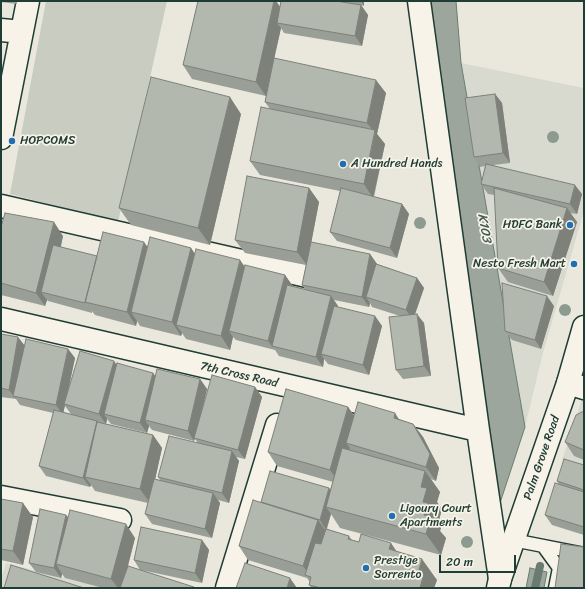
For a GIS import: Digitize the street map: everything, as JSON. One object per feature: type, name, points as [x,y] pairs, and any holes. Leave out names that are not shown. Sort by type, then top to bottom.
[{"type":"street","points":[[1,138],[28,1]]},
{"type":"street","points":[[420,1],[499,583]]},
{"type":"street","points":[[1,30],[22,32]]},
{"type":"street","points":[[1,206],[307,276]]},
{"type":"street","name":"7th Cross Road","points":[[1,319],[478,430]]},
{"type":"street","name":"Palm Grove Road","points":[[499,583],[513,540],[576,385],[584,327]]},
{"type":"street","points":[[227,588],[289,386]]},
{"type":"street","points":[[1,497],[120,520]]},
{"type":"lane","points":[[513,540],[584,554]]},
{"type":"lane","points":[[543,546],[558,568],[554,588]]},
{"type":"shaded area","points":[[46,1],[167,1],[118,222],[10,194]]},
{"type":"shaded area","points":[[461,63],[584,88],[584,211],[543,353],[525,427]]},
{"type":"shaded area","points":[[584,393],[584,467],[562,460]]},
{"type":"shaded area","points":[[6,563],[104,588],[1,588],[1,579]]},
{"type":"water","points":[[423,1],[456,1],[461,63],[525,427],[500,503]]},
{"type":"water","points":[[530,568],[547,572],[544,588],[526,588]]},
{"type":"building","points":[[198,1],[274,1],[256,82],[183,65]]},
{"type":"building","points":[[281,1],[336,1],[361,5],[355,36],[277,23]]},
{"type":"building","points":[[274,58],[376,80],[367,123],[265,102]]},
{"type":"building","points":[[151,77],[230,97],[198,228],[119,208]]},
{"type":"building","points":[[495,94],[503,153],[474,157],[465,98]]},
{"type":"building","points":[[261,107],[375,130],[364,184],[250,161]]},
{"type":"building","points":[[486,164],[575,185],[570,204],[481,184]]},
{"type":"building","points":[[247,176],[309,188],[297,252],[235,240]]},
{"type":"building","points":[[341,188],[402,204],[390,248],[330,232]]},
{"type":"building","points":[[494,188],[567,208],[544,282],[498,268]]},
{"type":"building","points":[[5,213],[54,222],[36,293],[1,283],[1,227]]},
{"type":"building","points":[[103,232],[144,242],[127,312],[85,302]]},
{"type":"building","points":[[150,237],[191,248],[172,322],[131,312]]},
{"type":"building","points":[[311,242],[370,254],[362,297],[302,285]]},
{"type":"building","points":[[53,245],[97,256],[85,303],[41,292]]},
{"type":"building","points":[[196,249],[240,260],[221,336],[176,325]]},
{"type":"building","points":[[376,264],[417,278],[406,310],[366,297]]},
{"type":"building","points":[[245,265],[285,275],[268,341],[229,331]]},
{"type":"building","points":[[502,283],[547,296],[535,340],[505,331]]},
{"type":"building","points":[[287,285],[331,296],[316,357],[272,346]]},
{"type":"building","points":[[334,306],[375,316],[363,365],[321,354]]},
{"type":"building","points":[[417,314],[424,366],[396,370],[389,317]]},
{"type":"building","points":[[1,334],[18,337],[9,390],[1,388]]},
{"type":"building","points":[[26,339],[68,349],[56,405],[13,396]]},
{"type":"building","points":[[80,351],[114,361],[99,414],[64,404]]},
{"type":"building","points":[[117,363],[153,373],[140,423],[104,414]]},
{"type":"building","points":[[157,369],[200,379],[188,431],[145,420]]},
{"type":"building","points":[[212,375],[255,387],[238,450],[194,438]]},
{"type":"building","points":[[286,389],[348,407],[330,470],[268,452]]},
{"type":"building","points":[[358,402],[395,413],[394,418],[413,424],[430,454],[426,467],[346,443]]},
{"type":"building","points":[[54,410],[97,421],[83,478],[39,466]]},
{"type":"building","points":[[584,411],[584,450],[565,442],[576,415]]},
{"type":"building","points":[[97,422],[153,435],[140,489],[85,477]]},
{"type":"building","points":[[169,436],[232,451],[222,493],[158,477]]},
{"type":"building","name":"Ligoury Court Apartments","points":[[342,448],[425,471],[421,487],[427,488],[423,502],[428,503],[424,515],[431,517],[426,534],[326,507]]},
{"type":"building","points":[[564,459],[584,465],[584,490],[557,481]]},
{"type":"building","points":[[270,471],[329,488],[320,520],[261,502]]},
{"type":"building","points":[[154,479],[213,493],[205,529],[145,514]]},
{"type":"building","points":[[555,483],[584,492],[584,527],[545,515]]},
{"type":"building","points":[[1,499],[23,503],[13,551],[1,549]]},
{"type":"building","points":[[253,500],[318,520],[303,566],[239,546]]},
{"type":"building","points":[[40,509],[66,515],[54,568],[29,563]]},
{"type":"building","points":[[70,510],[126,524],[111,579],[56,564]]},
{"type":"building","points":[[141,527],[202,540],[195,573],[134,560]]},
{"type":"building","points":[[326,529],[349,536],[348,539],[359,542],[361,534],[391,543],[389,549],[422,559],[418,573],[424,574],[420,588],[321,588],[309,585],[311,577],[305,575],[315,543],[321,544]]},
{"type":"building","points":[[561,544],[584,547],[584,588],[555,588]]},
{"type":"building","points":[[245,563],[290,578],[287,588],[236,588]]},
{"type":"building","points":[[11,565],[84,588],[4,588]]},
{"type":"building","points":[[128,566],[194,587],[194,588],[120,588]]},
{"type":"waterway","name":"K103","points":[[535,588],[540,566]]},
{"type":"place","name":"HOPCOMS","points":[[12,141]]},
{"type":"place","name":"A Hundred Hands","points":[[343,164]]},
{"type":"place","name":"HDFC Bank","points":[[570,225]]},
{"type":"place","name":"Nesto Fresh Mart","points":[[574,264]]},
{"type":"place","name":"Ligoury Court Apartments","points":[[392,516]]},
{"type":"place","name":"Prestige Sorrento","points":[[366,568]]}]
